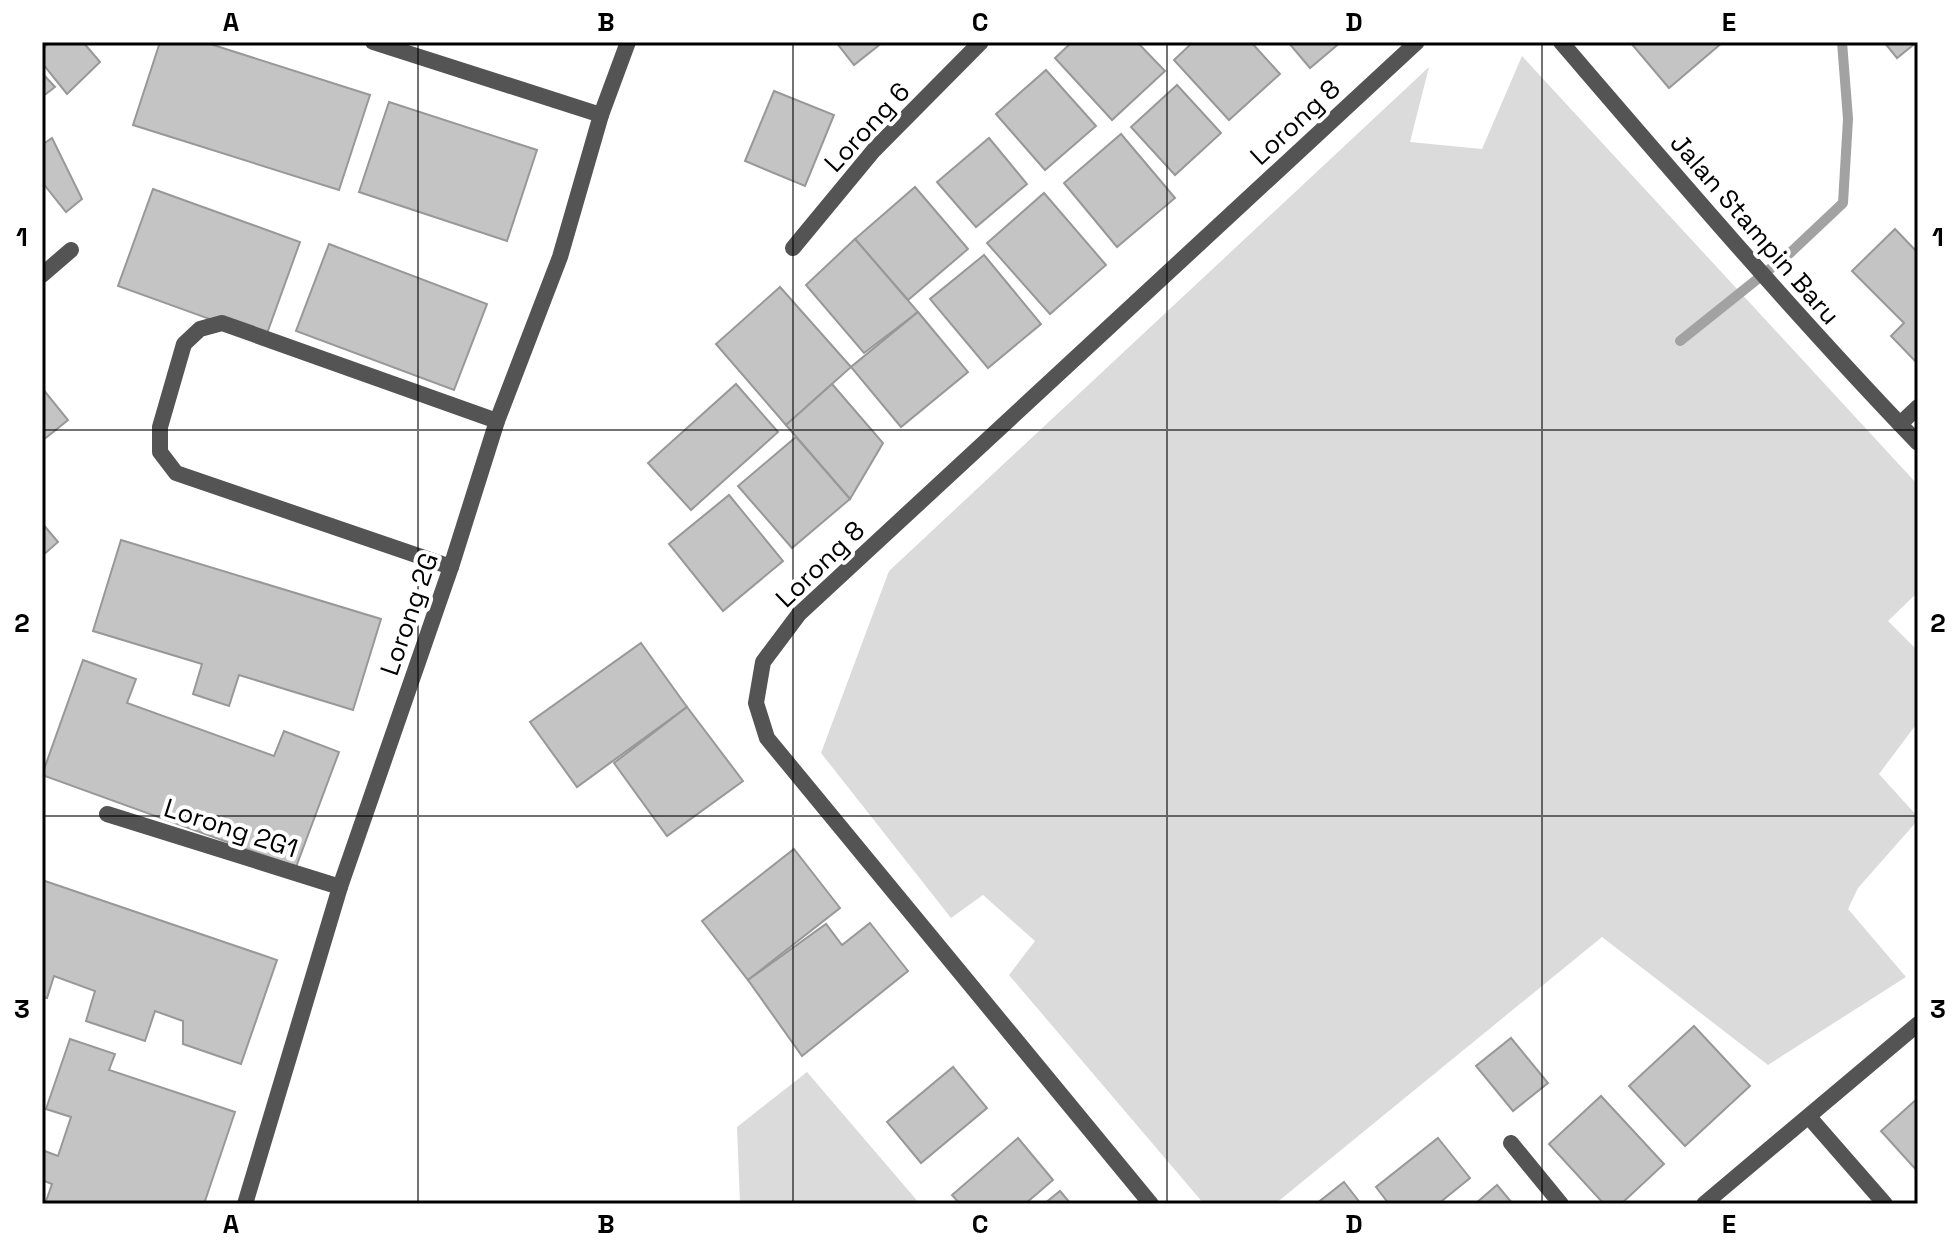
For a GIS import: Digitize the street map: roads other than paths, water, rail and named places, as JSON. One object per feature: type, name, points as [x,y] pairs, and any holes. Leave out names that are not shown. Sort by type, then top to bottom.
[{"type":"street","points":[[373,42],[601,115]]},
{"type":"street","name":"Lorong 2G","points":[[245,1204],[340,887],[451,567],[497,421],[560,257],[601,115],[628,42]]},
{"type":"street","name":"Lorong 6","points":[[793,248],[874,150],[981,42]]},
{"type":"street","name":"Lorong 8","points":[[1151,1204],[767,738],[756,703],[763,662],[799,614],[1417,42]]},
{"type":"street","name":"Jalan Stampin Baru","points":[[1561,42],[1822,342],[1918,443]]},
{"type":"street","points":[[42,275],[71,250]]},
{"type":"street","points":[[451,567],[176,473],[160,452],[160,427],[184,344],[200,329],[222,323],[497,421]]},
{"type":"street","points":[[1900,424],[1918,407]]},
{"type":"street","name":"Lorong 2G1","points":[[107,814],[340,887]]},
{"type":"street","points":[[1704,1204],[1918,1024]]},
{"type":"street","points":[[1809,1117],[1885,1204]]},
{"type":"street","points":[[1511,1143],[1561,1204]]},
{"type":"waterway","points":[[1680,341],[1790,253],[1843,203],[1848,119],[1842,42]]}]
